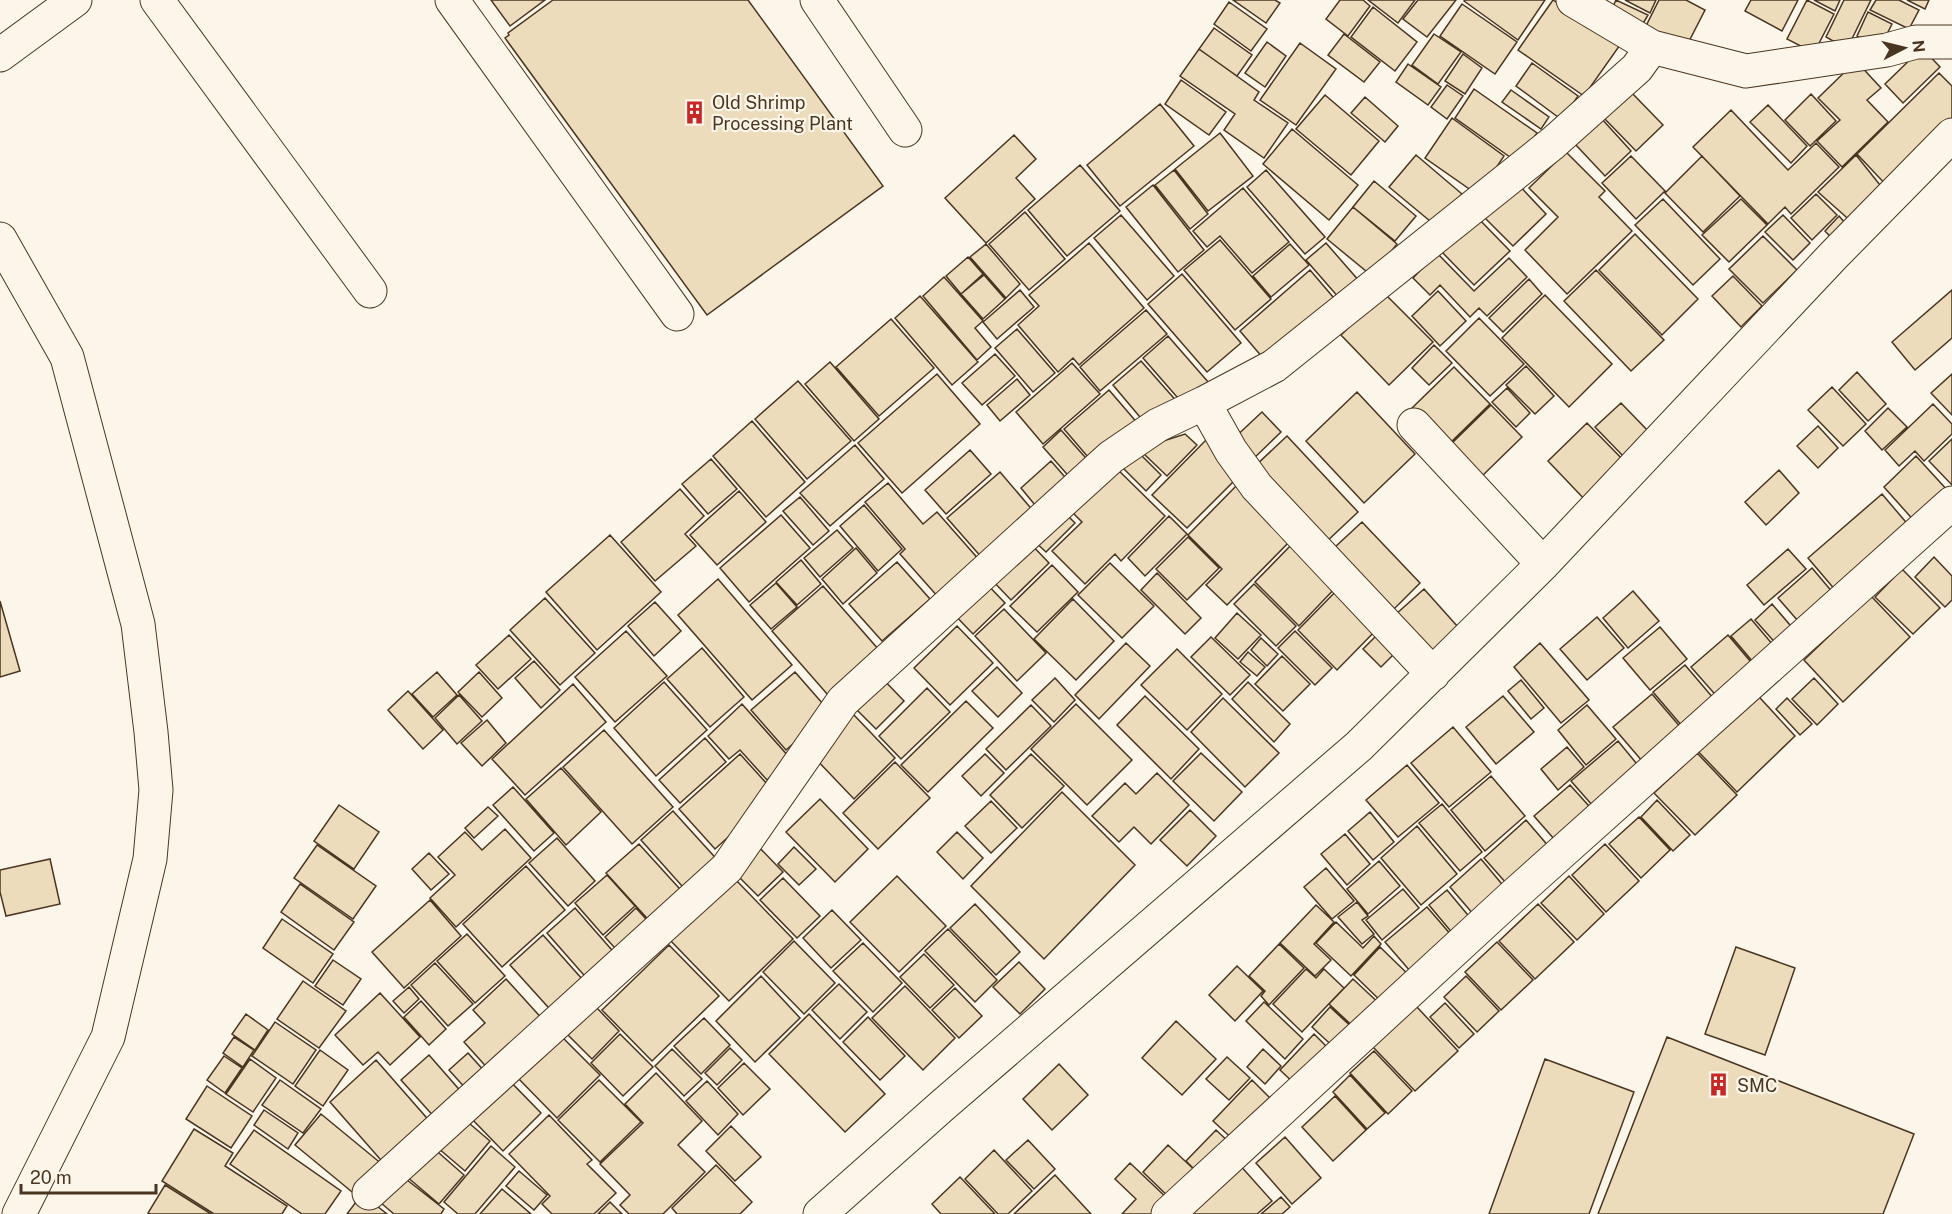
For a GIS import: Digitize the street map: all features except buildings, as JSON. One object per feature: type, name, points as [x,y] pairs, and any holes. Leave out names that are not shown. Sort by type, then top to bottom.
[{"type":"street","points":[[0,55],[75,0]]},
{"type":"street","points":[[157,0],[370,291]]},
{"type":"street","points":[[452,0],[677,315]]},
{"type":"street","points":[[817,0],[905,130]]},
{"type":"street","points":[[1573,0],[1652,47],[1746,71],[1887,50],[1916,42],[1952,42]]},
{"type":"street","points":[[369,1194],[727,868],[843,701],[1111,457],[1158,425],[1274,366],[1553,143],[1637,68],[1652,47]]},
{"type":"street","points":[[820,1214],[1359,746],[1543,564],[1834,255],[1952,135]]},
{"type":"street","points":[[0,239],[67,357],[138,624],[156,790],[150,859],[108,1037],[19,1214]]},
{"type":"street","points":[[1204,403],[1231,450],[1257,487],[1433,675]]},
{"type":"street","points":[[1414,425],[1543,564]]},
{"type":"street","points":[[1168,1214],[1513,896],[1952,503]]},
{"type":"place","name":"Old Shrimp Processing Plant","points":[[694,112]]},
{"type":"place","name":"SMC","points":[[1719,1085]]}]
